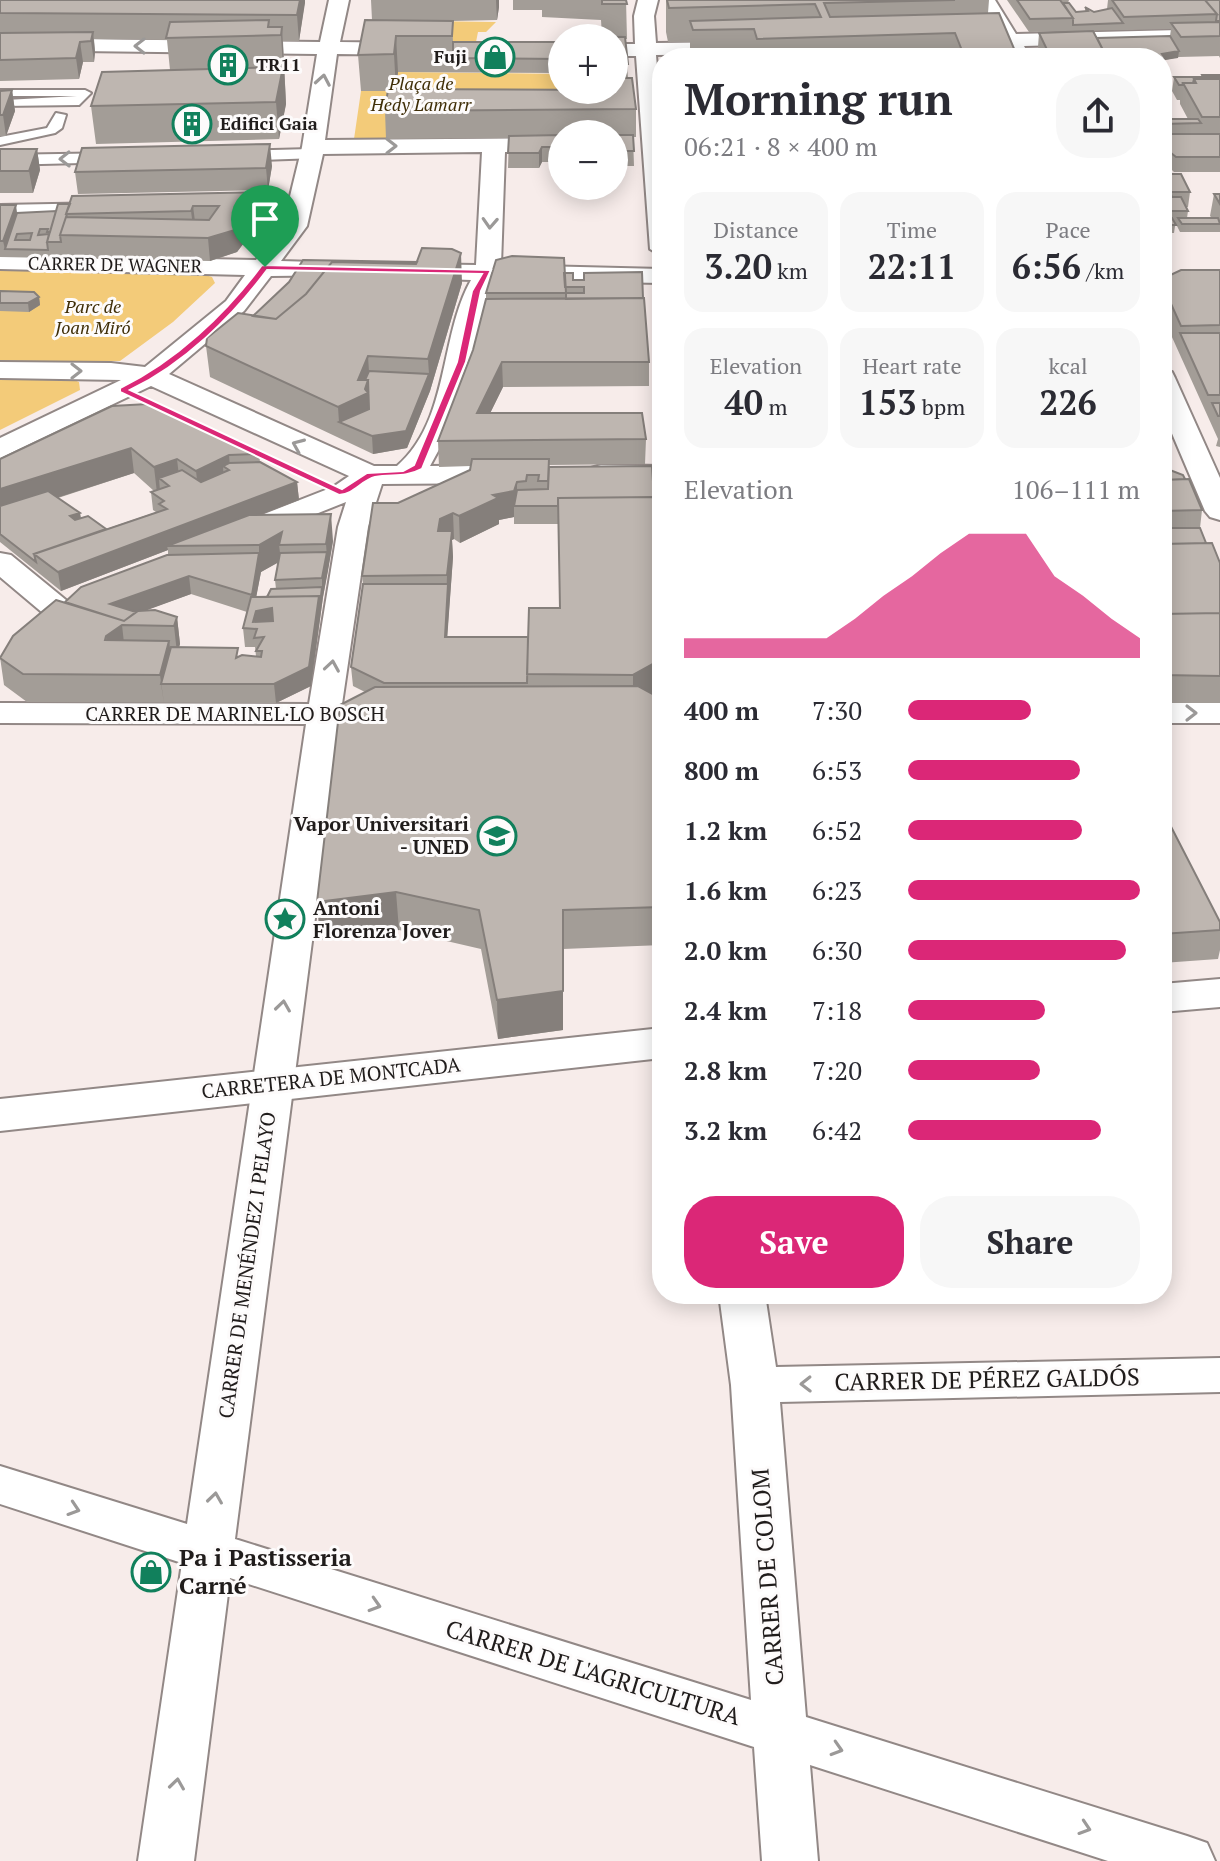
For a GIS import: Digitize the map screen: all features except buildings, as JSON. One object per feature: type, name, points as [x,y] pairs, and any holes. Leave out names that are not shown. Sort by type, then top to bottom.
[{"type":"street","points":[[0,449],[151,376],[235,306],[265,267],[295,226],[339,0]]},
{"type":"street","points":[[985,0],[1015,48]]},
{"type":"street","points":[[640,6],[647,50],[642,144],[652,196]]},
{"type":"street","points":[[1031,48],[1220,35]]},
{"type":"street","points":[[941,42],[1005,48]]},
{"type":"street","points":[[0,44],[439,49]]},
{"type":"street","points":[[628,50],[652,50]]},
{"type":"street","points":[[405,474],[419,467],[428,448],[462,362],[476,291],[488,272],[494,145]]},
{"type":"street","points":[[209,156],[548,145]]},
{"type":"street","points":[[0,160],[133,158]]},
{"type":"street","points":[[275,206],[300,205]]},
{"type":"street","points":[[0,212],[122,209]]},
{"type":"street","name":"CARRER DE WAGNER","points":[[0,262],[652,276]]},
{"type":"street","points":[[0,370],[111,371],[151,376],[357,484]]},
{"type":"street","points":[[123,390],[357,484]]},
{"type":"street","points":[[1172,403],[1199,471],[1220,511]]},
{"type":"street","points":[[212,545],[357,484],[405,474],[541,474]]},
{"type":"street","points":[[571,474],[652,475]]},
{"type":"street","name":"CARRER DE MENÉNDEZ I PELAYO","points":[[166,1861],[357,484]]},
{"type":"street","points":[[284,517],[353,527]]},
{"type":"street","points":[[0,562],[57,609]]},
{"type":"street","name":"CARRER DE MARINEL·LO BOSCH","points":[[0,713],[375,714]]},
{"type":"street","points":[[1172,713],[1220,713]]},
{"type":"street","points":[[1172,997],[1220,993]]},
{"type":"street","name":"CARRETERA DE MONTCADA","points":[[0,1115],[652,1044]]},
{"type":"street","name":"CARRER DE COLOM","points":[[743,1304],[755,1385],[790,1861]]},
{"type":"street","name":"CARRER DE PÉREZ GALDÓS","points":[[755,1385],[1220,1375]]},
{"type":"street","name":"CARRER DE L'AGRICULTURA","points":[[0,1485],[1187,1861]]},
{"type":"lane","points":[[85,93],[79,102],[1,103],[0,95],[85,93]]},
{"type":"lane","points":[[0,141],[51,131],[56,128],[60,115]]},
{"type":"green space","points":[[422,21],[496,22],[486,32],[478,32],[476,42],[367,40]]},
{"type":"green space","name":"Plaça de Hedy Lamarr","points":[[398,72],[548,74],[548,104],[628,102],[631,105],[390,117],[386,139],[354,139],[361,91],[396,91]]},
{"type":"green space","name":"Parc de Joan Miró","points":[[0,270],[202,274],[212,277],[215,283],[173,322],[120,361],[0,361]]},
{"type":"green space","name":"Parc de Joan Miró","points":[[0,376],[69,378],[79,382],[80,390],[0,430]]},
{"type":"place","name":"Fuji","points":[[495,57]]},
{"type":"place","name":"TR11","points":[[228,65]]},
{"type":"place","name":"Edifici Gaia","points":[[192,124]]},
{"type":"place","name":"Vapor Universitari - UNED","points":[[497,836]]},
{"type":"place","name":"Antoni Florenza Jover","points":[[285,919]]},
{"type":"place","name":"Pa i Pastisseria Carné","points":[[151,1572]]},
{"type":"route","points":[[265,267],[488,272],[476,291],[462,362],[419,467],[405,474],[370,475],[343,493],[123,390],[151,376],[235,306],[265,267]]}]
